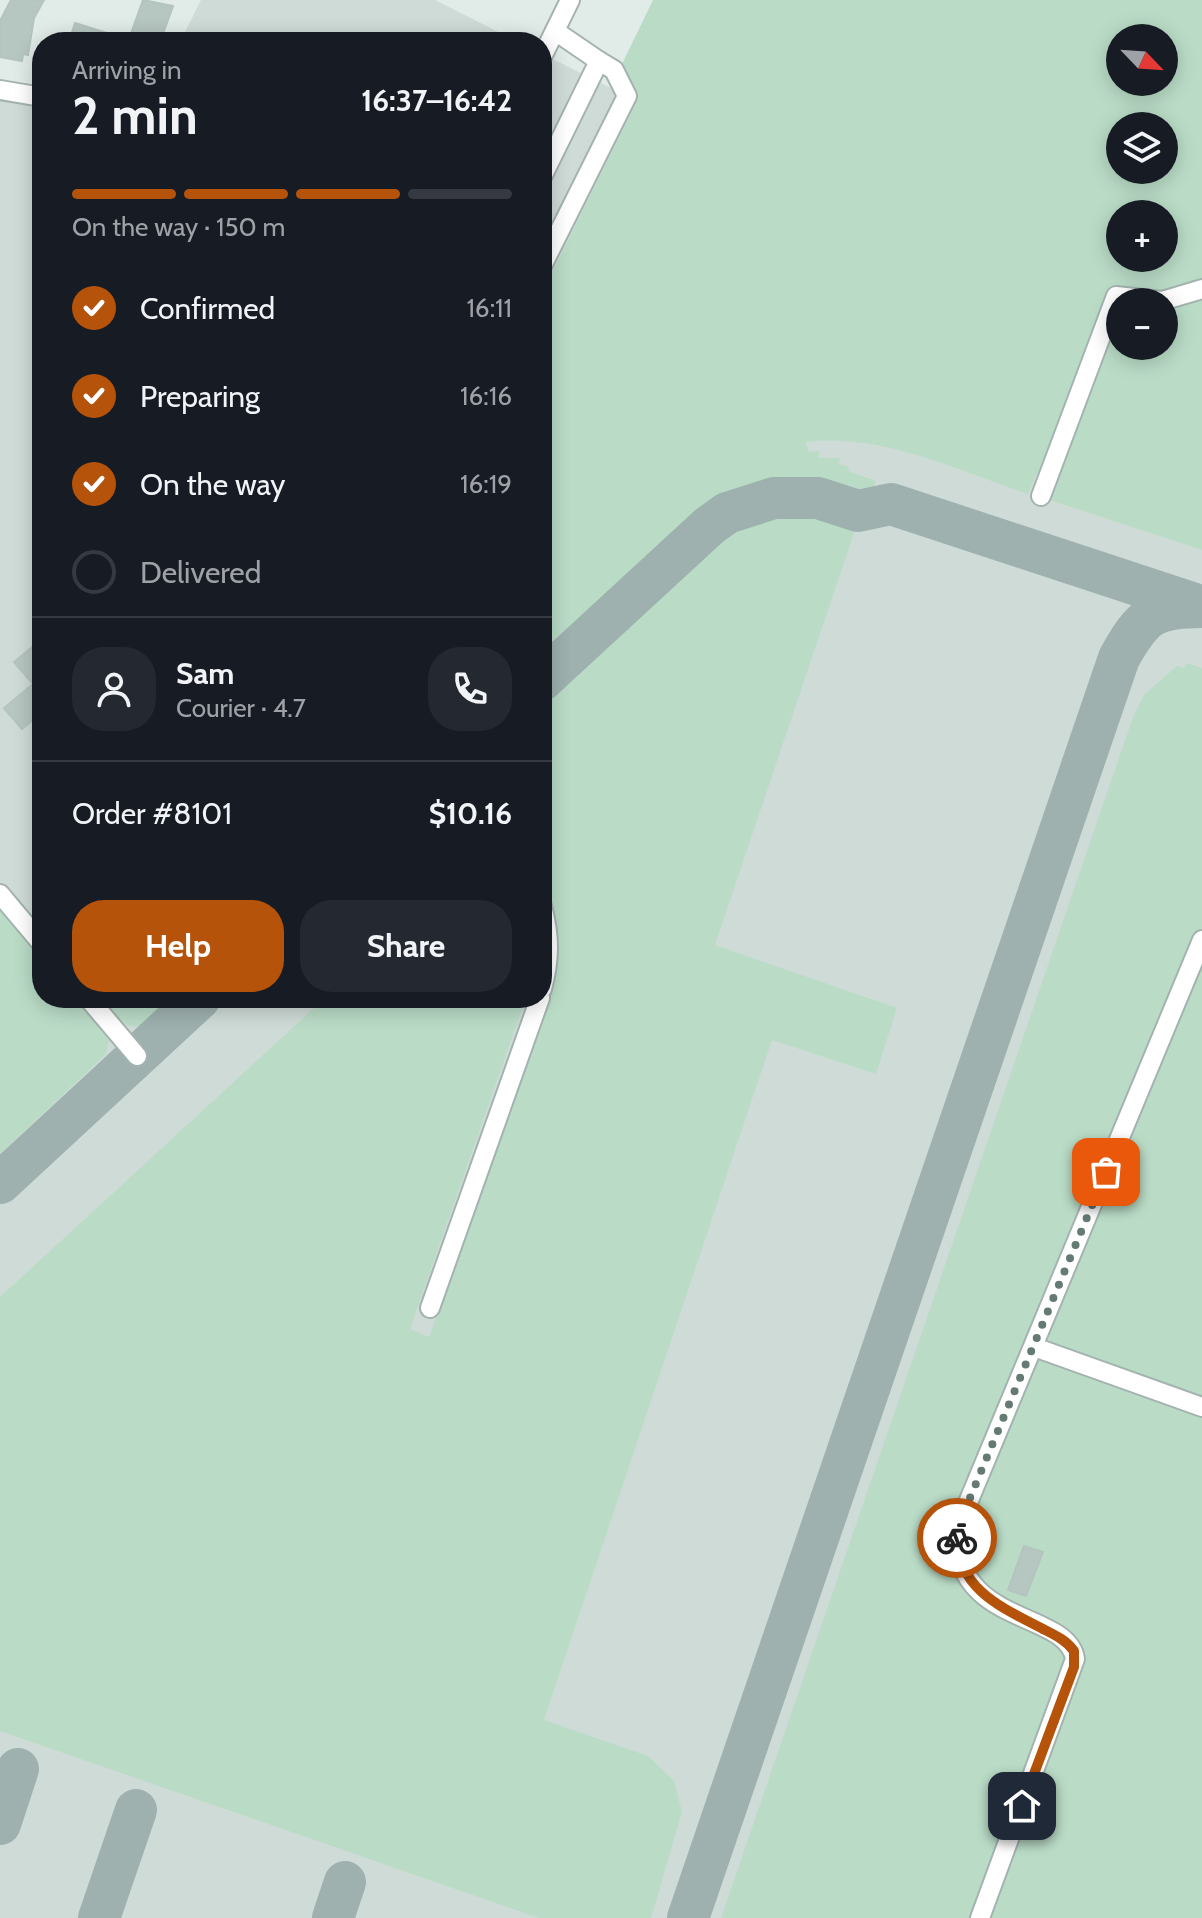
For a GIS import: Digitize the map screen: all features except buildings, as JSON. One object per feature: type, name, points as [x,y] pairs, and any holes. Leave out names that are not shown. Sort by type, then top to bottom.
[{"type":"street","points":[[552,37],[570,0]]},
{"type":"street","points":[[552,246],[627,96],[614,70],[555,31]]},
{"type":"street","points":[[552,157],[599,61]]},
{"type":"street","points":[[0,90],[32,95]]},
{"type":"street","points":[[1041,496],[1116,296],[1162,301],[1202,289]]},
{"type":"street","points":[[0,894],[32,932]]},
{"type":"street","points":[[980,1918],[1075,1659],[1074,1651],[1062,1639],[994,1604],[979,1591],[965,1574],[957,1550],[957,1529],[1202,940]]},
{"type":"street","points":[[96,1008],[137,1056]]},
{"type":"street","points":[[430,1308],[536,1008]]},
{"type":"street","points":[[1034,1347],[1202,1407]]},
{"type":"shaded area","points":[[201,0],[435,0],[498,32],[185,32]]},
{"type":"shaded area","points":[[552,59],[963,260],[942,408],[1202,481],[1202,1918],[0,1918],[0,84],[32,89],[32,1008],[552,1008]]},
{"type":"green space","points":[[653,0],[1202,0],[1202,550],[1050,500],[1068,444],[1052,439],[1028,494],[890,448],[834,441],[805,442],[809,452],[819,451],[819,458],[840,458],[839,464],[847,466],[850,472],[876,481],[870,497],[856,502],[814,490],[793,489],[759,494],[730,506],[681,540],[569,646],[561,640],[552,649],[552,273],[637,101],[621,66]]},
{"type":"green space","points":[[800,503],[825,508],[845,518],[854,533],[715,945],[897,1008],[876,1074],[772,1040],[544,1720],[648,1756],[674,1781],[682,1812],[651,1918],[539,1918],[0,1731],[0,1297],[314,1008],[522,1008],[410,1329],[429,1337],[543,1008],[552,1008],[552,981],[558,950],[552,914],[552,694],[585,663],[578,656],[728,522],[752,511]]},
{"type":"green space","points":[[1186,663],[1202,668],[1202,928],[953,1527],[953,1562],[1058,1642],[1069,1656],[973,1918],[721,1918],[1133,717],[1144,695],[1177,666],[1184,668]]},
{"type":"green space","points":[[0,910],[32,948],[32,1008],[82,1008],[109,1040],[106,1054],[0,1154]]},
{"type":"green space","points":[[1202,954],[1202,1402],[1052,1347],[1046,1335]]},
{"type":"green space","points":[[107,1008],[160,1008],[139,1026],[124,1023]]},
{"type":"green space","points":[[1044,1357],[1202,1412],[1202,1918],[987,1918],[1080,1662],[978,1584],[960,1538],[1034,1363]]},
{"type":"taxiway","points":[[552,671],[709,526],[727,513],[774,498],[818,498],[858,511],[891,504],[1198,605]]},
{"type":"taxiway","points":[[688,1918],[1119,658],[1135,632],[1151,616],[1172,609],[1202,607]]},
{"type":"taxiway","points":[[0,1183],[189,1008]]},
{"type":"taxiway","points":[[0,1824],[18,1769]]},
{"type":"taxiway","points":[[99,1918],[136,1810]]},
{"type":"taxiway","points":[[333,1918],[345,1882]]},
{"type":"way so far","points":[[957,1538],[957,1529],[1106,1172]]},
{"type":"route","points":[[957,1538],[957,1550],[965,1574],[979,1591],[994,1604],[1062,1639],[1074,1651],[1074,1667],[1022,1806]]}]
